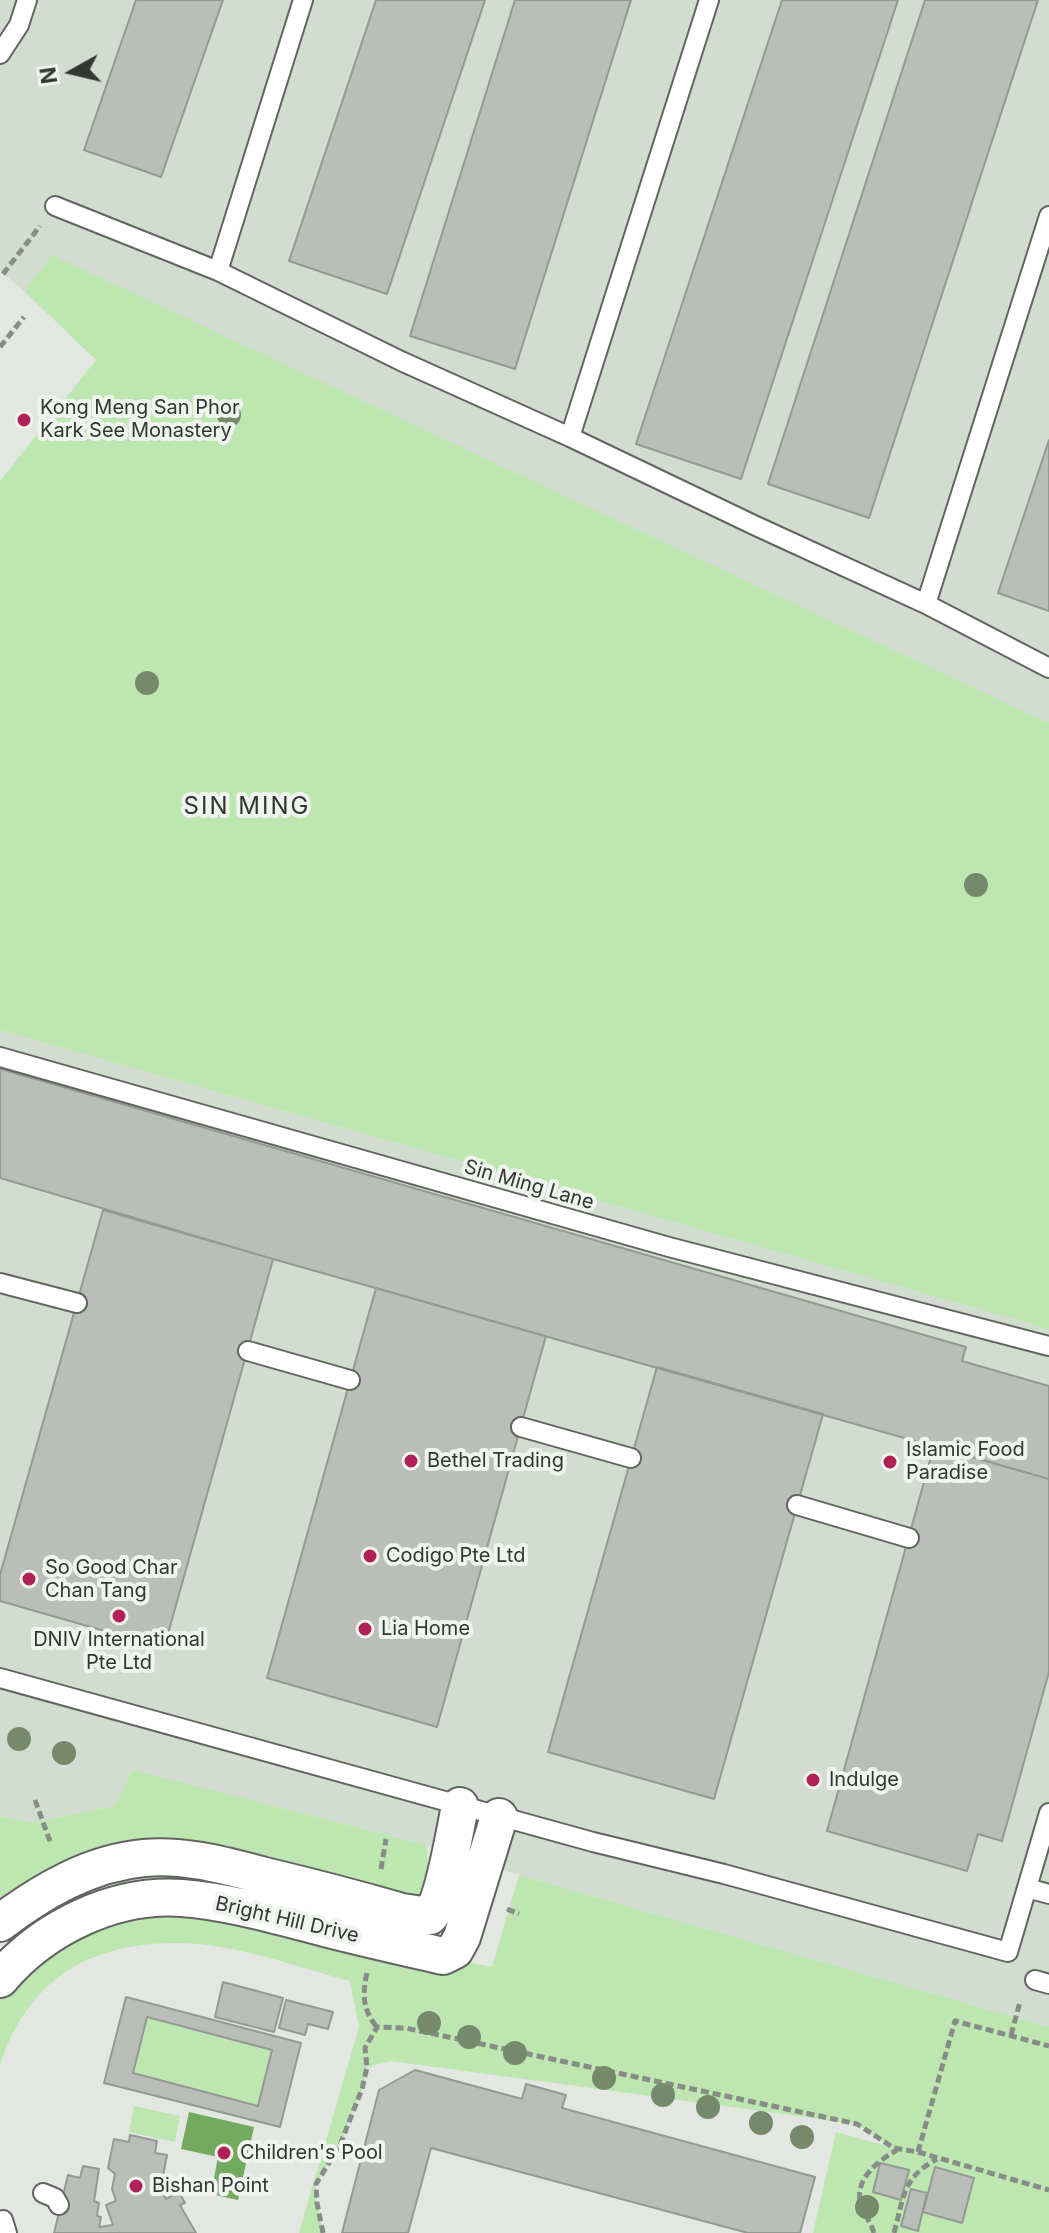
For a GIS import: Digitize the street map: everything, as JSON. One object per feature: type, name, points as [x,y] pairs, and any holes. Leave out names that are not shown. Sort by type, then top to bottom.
[{"type":"street","name":"Bright Hill Drive","points":[[0,1923],[34,1897],[75,1876],[121,1862],[168,1857],[217,1864],[402,1912],[430,1916],[441,1887],[460,1806]]},
{"type":"street","name":"Bright Hill Drive","points":[[0,1979],[17,1959],[50,1934],[82,1917],[148,1899],[181,1898],[230,1905],[443,1956],[455,1950],[462,1937],[499,1817]]},
{"type":"street","points":[[148,1899],[179,1895],[186,1886],[189,1875],[186,1866],[168,1857]]},
{"type":"lane","points":[[0,54],[19,25],[27,0]]},
{"type":"lane","points":[[218,271],[303,0]]},
{"type":"lane","points":[[570,437],[709,0]]},
{"type":"lane","points":[[55,206],[218,271],[401,361],[926,604],[1049,668]]},
{"type":"lane","points":[[926,604],[1049,216]]},
{"type":"lane","name":"Sin Ming Lane","points":[[0,1057],[669,1247],[1049,1346]]},
{"type":"lane","points":[[0,1283],[77,1303]]},
{"type":"lane","points":[[248,1351],[350,1380]]},
{"type":"lane","points":[[521,1427],[631,1458]]},
{"type":"lane","points":[[797,1505],[909,1538]]},
{"type":"lane","points":[[0,1678],[499,1817],[739,1878],[1008,1952],[1049,1813]]},
{"type":"lane","points":[[1027,1888],[1049,1894]]},
{"type":"lane","points":[[43,2193],[55,2198],[59,2205]]},
{"type":"path","points":[[3,274],[55,206]]},
{"type":"path","points":[[0,347],[24,317]]},
{"type":"path","points":[[35,1800],[51,1844]]},
{"type":"path","points":[[380,1872],[386,1839]]},
{"type":"path","points":[[375,1941],[363,1997],[368,2017],[377,2027],[406,2028],[857,2124],[899,2149],[1049,2190]]},
{"type":"path","points":[[1011,2035],[1021,1999]]},
{"type":"path","points":[[918,2152],[955,2021],[1049,2046]]},
{"type":"path","points":[[323,2233],[316,2184],[340,2145],[362,2089],[367,2067],[365,2048],[377,2027]]},
{"type":"path","points":[[874,2233],[859,2200],[859,2190],[866,2175],[899,2149]]},
{"type":"path","points":[[894,2233],[908,2183],[920,2168],[938,2158]]},
{"type":"shaded area","points":[[0,0],[1049,0],[1049,723],[53,256],[24,291],[0,271]]},
{"type":"shaded area","points":[[52,255],[1049,723],[1049,1329],[0,1030],[0,481],[96,360],[24,291]]},
{"type":"shaded area","points":[[0,1030],[1049,1329],[1049,2027],[519,1875],[427,1845],[133,1770],[114,1806],[31,1823],[0,1816]]},
{"type":"shaded area","points":[[133,1770],[427,1845],[430,1916],[168,1857],[0,1923],[0,1816],[31,1823],[114,1806]]},
{"type":"shaded area","points":[[519,1875],[1049,2027],[1049,2233],[813,2233],[836,2132],[891,2147],[857,2124],[391,2061],[367,2067],[362,2089],[340,2145],[316,2184],[323,2233],[299,2233],[359,2027],[350,1981],[215,1946],[193,1943],[139,1945],[86,1961],[63,1974],[43,1991],[12,2036],[0,2065],[0,1981],[148,1900],[492,1967]]},
{"type":"shaded area","points":[[147,2017],[272,2050],[258,2106],[133,2073]]},
{"type":"shaded area","points":[[134,2106],[180,2116],[175,2142],[129,2132]]},
{"type":"shaded area","name":"Children's Pool","points":[[189,2112],[254,2127],[238,2200],[211,2194],[218,2157],[181,2149]]},
{"type":"building","points":[[136,0],[223,0],[161,177],[84,150]]},
{"type":"building","points":[[376,0],[485,0],[387,294],[289,261]]},
{"type":"building","points":[[515,0],[631,0],[515,369],[410,336]]},
{"type":"building","points":[[782,0],[898,0],[741,479],[636,444]]},
{"type":"building","points":[[925,0],[1038,0],[869,518],[768,484]]},
{"type":"building","points":[[1049,440],[1049,611],[998,593]]},
{"type":"building","points":[[0,1069],[966,1347],[962,1361],[1049,1386],[1049,1479],[273,1259],[0,1178]]},
{"type":"building","points":[[103,1210],[273,1259],[164,1648],[0,1601],[0,1575]]},
{"type":"building","points":[[376,1288],[546,1336],[437,1727],[267,1678]]},
{"type":"building","points":[[657,1367],[823,1414],[714,1799],[548,1752]]},
{"type":"building","points":[[934,1446],[1049,1479],[1049,1672],[1002,1841],[978,1834],[967,1871],[827,1831]]},
{"type":"building","points":[[223,1982],[283,1998],[274,2032],[215,2017]]},
{"type":"building","points":[[126,1997],[301,2043],[280,2127],[104,2083]],"holes":[[[147,2017],[272,2050],[258,2106],[133,2073]]]},
{"type":"building","points":[[286,2000],[333,2012],[328,2029],[308,2024],[305,2035],[279,2028]]},
{"type":"building","points":[[415,2070],[522,2099],[526,2084],[566,2095],[562,2108],[815,2177],[800,2233],[748,2233],[431,2148],[408,2233],[342,2233],[379,2090]]},
{"type":"building","name":"Bishan Point","points":[[130,2135],[157,2141],[155,2153],[167,2155],[163,2176],[155,2174],[154,2178],[166,2199],[179,2192],[185,2203],[180,2205],[196,2233],[54,2233],[68,2175],[80,2178],[83,2166],[99,2169],[94,2201],[99,2203],[99,2227],[113,2225],[106,2205],[116,2201],[112,2189],[115,2174],[108,2168],[114,2139],[129,2142]]},
{"type":"building","points":[[880,2163],[909,2170],[901,2200],[873,2192]]},
{"type":"building","points":[[935,2167],[974,2178],[962,2223],[923,2212]]},
{"type":"building","points":[[911,2189],[927,2193],[918,2231],[901,2226]]},
{"type":"place","name":"Kong Meng San Phor Kark See Monastery","points":[[24,420]]},
{"type":"place","name":"Bethel Trading","points":[[411,1461]]},
{"type":"place","name":"Islamic Food Paradise","points":[[890,1462]]},
{"type":"place","name":"Codigo Pte Ltd","points":[[370,1556]]},
{"type":"place","name":"So Good Char Chan Tang","points":[[29,1579]]},
{"type":"place","name":"DNIV International Pte Ltd","points":[[119,1616]]},
{"type":"place","name":"Lia Home","points":[[365,1629]]},
{"type":"place","name":"Indulge","points":[[813,1780]]},
{"type":"place","name":"Children's Pool","points":[[224,2153]]},
{"type":"place","name":"Bishan Point","points":[[136,2186]]},
{"type":"district","name":"SIN MING","points":[[247,807]]}]
